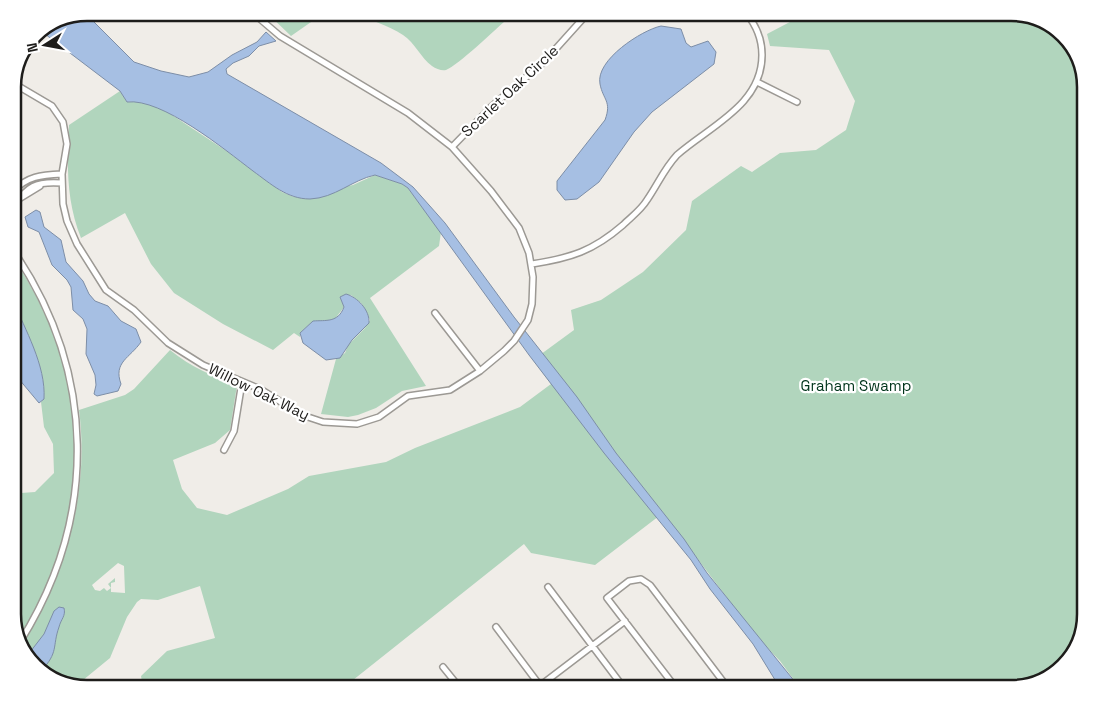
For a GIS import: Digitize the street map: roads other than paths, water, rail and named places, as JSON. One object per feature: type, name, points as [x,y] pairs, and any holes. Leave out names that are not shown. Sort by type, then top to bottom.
[{"type":"street","name":"Willow Oak Way","points":[[21,88],[52,106],[63,122],[67,144],[62,174],[63,204],[70,229],[106,290],[134,310],[154,332],[168,343],[203,365],[282,400],[312,419],[332,423],[357,424],[379,417],[408,396],[450,390],[480,371],[514,341],[524,327],[532,304],[532,264],[526,242],[512,217],[452,147],[408,113],[280,36],[264,21]]},
{"type":"street","name":"Scarlet Oak Circle","points":[[452,147],[492,106],[543,63],[580,21]]},
{"type":"street","points":[[532,264],[577,255],[590,250],[613,234],[647,200],[668,165],[688,145],[740,106],[757,82],[762,61],[760,40],[750,21]]},
{"type":"street","points":[[757,82],[797,102]]},
{"type":"street","points":[[21,182],[28,178],[62,174]]},
{"type":"street","points":[[21,198],[40,186],[62,183]]},
{"type":"street","points":[[21,263],[42,298],[57,334],[74,397],[78,438],[76,489],[64,546],[46,595],[25,634]]},
{"type":"street","points":[[435,313],[480,371]]},
{"type":"street","points":[[224,450],[234,431],[242,382]]},
{"type":"street","points":[[670,680],[607,598],[632,579],[647,583],[722,680]]},
{"type":"street","points":[[548,587],[618,680]]},
{"type":"street","points":[[549,680],[625,621]]},
{"type":"street","points":[[496,628],[533,680]]},
{"type":"street","points":[[443,667],[454,680]]},
{"type":"water","points":[[93,21],[134,62],[161,71],[189,77],[208,72],[232,55],[257,42],[266,32],[276,41],[259,46],[249,56],[233,63],[226,69],[227,74],[381,163],[413,187],[445,223],[514,317],[577,397],[616,453],[684,539],[707,573],[794,680],[775,680],[753,644],[710,589],[691,560],[604,453],[529,355],[408,188],[402,184],[375,175],[319,198],[302,198],[287,194],[266,181],[210,138],[175,116],[141,103],[127,102],[120,91],[47,35],[62,26]]},
{"type":"water","points":[[661,26],[681,29],[686,43],[691,47],[708,41],[716,52],[714,64],[652,112],[634,132],[599,182],[577,199],[565,200],[557,190],[557,181],[605,120],[607,114],[607,104],[600,84],[600,75],[605,65],[612,56],[632,40],[643,33]]},
{"type":"water","points":[[36,210],[40,212],[44,227],[61,240],[66,262],[83,281],[89,294],[95,301],[108,306],[121,321],[136,329],[141,342],[121,365],[119,377],[121,384],[118,391],[97,396],[94,394],[96,385],[95,375],[86,354],[87,329],[83,319],[73,310],[71,287],[67,280],[52,265],[39,232],[28,227],[25,217]]},
{"type":"water","points":[[346,294],[362,305],[369,318],[369,323],[352,340],[340,358],[326,360],[303,343],[300,333],[313,321],[331,320],[338,316],[344,307],[340,297]]},
{"type":"water","points":[[21,318],[42,373],[44,399],[39,403],[21,382]]},
{"type":"water","points":[[59,607],[64,608],[64,615],[57,634],[53,654],[46,665],[32,650],[44,634],[54,611]]},
{"type":"park label","name":"Graham Swamp","points":[[856,386]]}]
